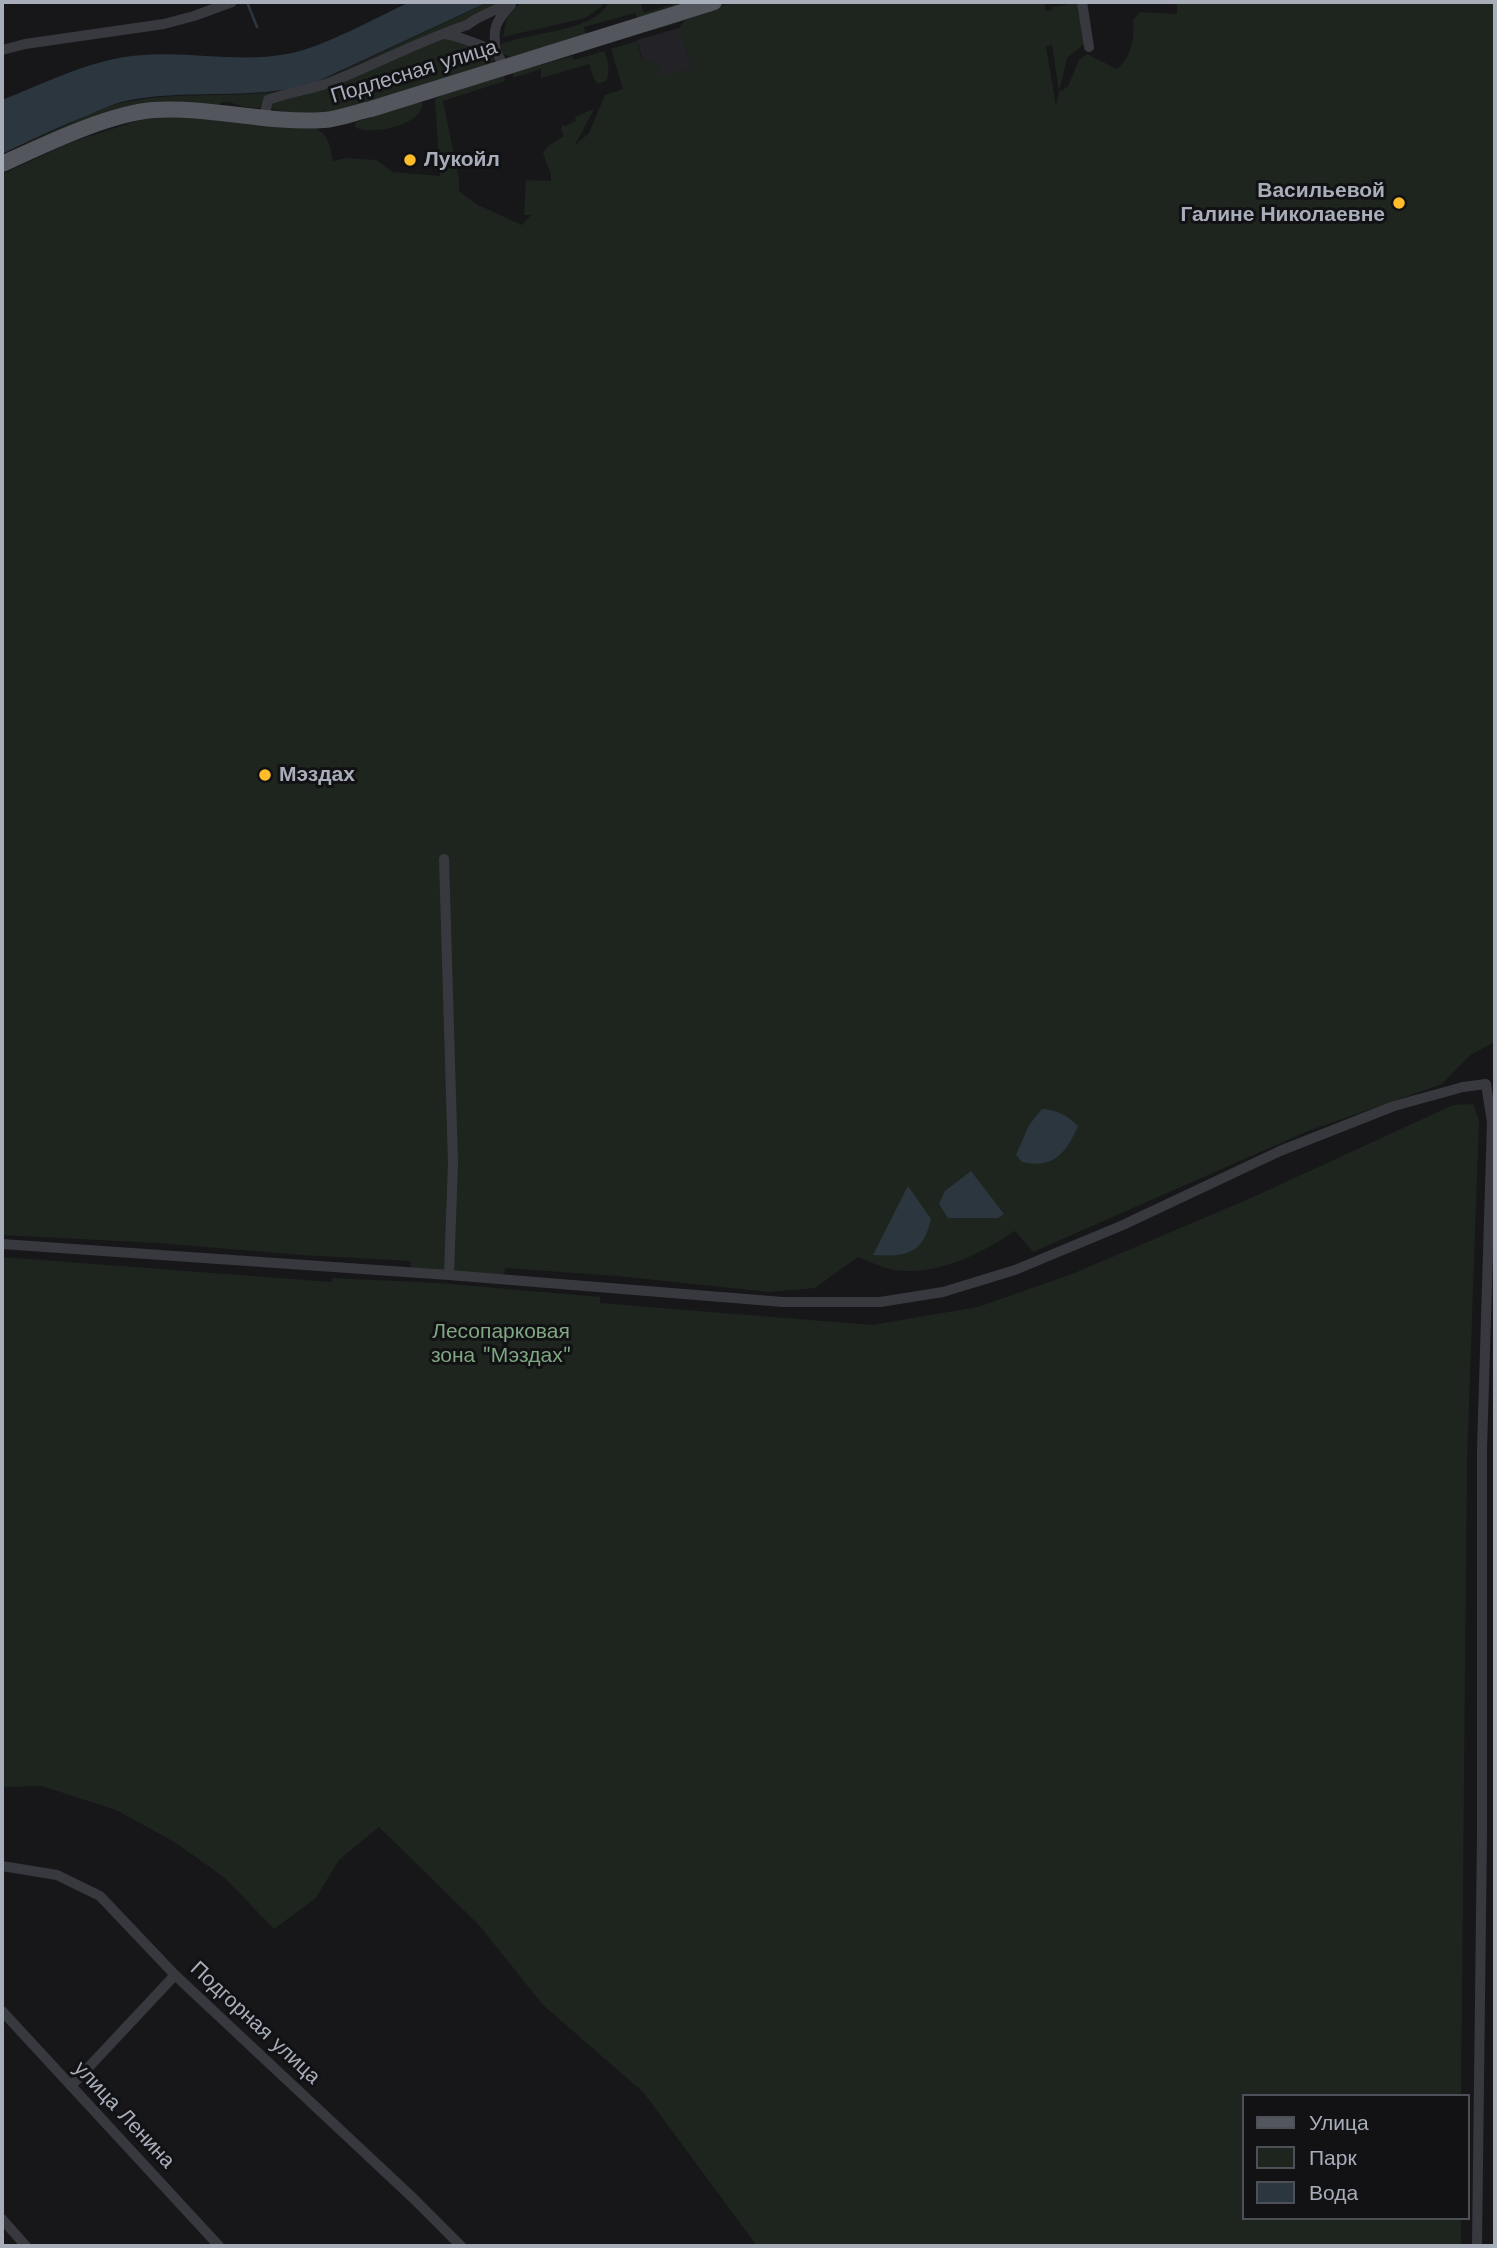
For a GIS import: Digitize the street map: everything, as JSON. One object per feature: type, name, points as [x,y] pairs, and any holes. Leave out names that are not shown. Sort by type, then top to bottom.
[{"type":"main road","name":"Подлесная улица","points":[[2,164],[68,135],[122,116],[151,110],[327,120],[371,109],[714,2]]},
{"type":"street","points":[[2,50],[25,44],[164,24],[231,2]]},
{"type":"street","points":[[264,118],[268,100],[333,81],[442,33],[467,25],[512,2]]},
{"type":"street","points":[[504,67],[496,51],[495,27],[512,2]]},
{"type":"street","points":[[1082,2],[1090,47]]},
{"type":"street","points":[[442,33],[455,35],[496,51]]},
{"type":"street","points":[[444,859],[453,1163],[449,1275]]},
{"type":"street","points":[[2,1244],[449,1275],[783,1302],[880,1302],[943,1292],[1015,1270],[1123,1225],[1280,1151],[1394,1106],[1463,1087],[1486,1084],[1492,1122],[1482,1449],[1482,1834],[1477,2246]]},
{"type":"street","name":"Подгорная улица","points":[[2,1866],[57,1875],[100,1896],[175,1975],[461,2246]]},
{"type":"street","points":[[71,2086],[175,1975]]},
{"type":"street","name":"улица Ленина","points":[[2,2011],[219,2246]]},
{"type":"street","points":[[2,2218],[26,2246]]},
{"type":"shaded area","points":[[679,28],[692,68],[649,81],[637,40]]},
{"type":"green space","points":[[489,2],[503,2],[448,29],[471,46],[493,56],[492,63],[360,105],[318,114],[292,114],[273,109],[244,107],[229,102],[222,102],[218,106],[175,104],[2,157],[57,129],[117,104],[169,96],[265,93],[314,84]]},
{"type":"green space","points":[[521,2],[603,2],[601,7],[585,18],[503,37],[507,18]]},
{"type":"green space","points":[[609,2],[640,2],[644,13],[680,2],[693,2],[637,18],[635,13],[584,27],[586,35],[510,57],[502,53],[501,44],[591,20],[602,12]]},
{"type":"green space","points":[[734,2],[1044,2],[1046,11],[1052,10],[1052,7],[1066,5],[1066,2],[1078,2],[1084,44],[1067,58],[1059,92],[1068,86],[1079,60],[1087,54],[1117,69],[1129,53],[1133,41],[1133,20],[1140,12],[1177,14],[1177,5],[1163,2],[1495,2],[1495,1042],[1470,1055],[1442,1084],[1308,1131],[1033,1252],[1015,1231],[973,1255],[926,1270],[894,1270],[858,1257],[815,1288],[769,1292],[617,1276],[505,1268],[504,1276],[411,1269],[410,1261],[2,1235],[2,174],[72,142],[145,118],[175,116],[316,129],[327,138],[333,161],[346,158],[376,160],[393,172],[440,176],[435,99],[504,76],[505,81],[443,101],[459,179],[459,191],[476,204],[522,225],[531,215],[524,215],[526,180],[551,181],[543,153],[548,146],[564,136],[562,125],[576,121],[575,117],[594,109],[575,145],[589,133],[605,95],[623,89],[611,49],[637,41],[642,60],[657,63],[661,77],[692,68],[679,29],[684,21],[647,32],[646,28]],"holes":[[[1052,45],[1059,92],[1056,106],[1046,46]]]},
{"type":"green space","points":[[604,51],[608,73],[606,81],[598,84],[589,64],[541,78],[541,69],[513,78],[513,73],[572,56],[574,60]]},
{"type":"green space","points":[[415,103],[423,103],[419,113],[398,126],[379,130],[355,127],[359,121]]},
{"type":"green space","name":"Лесопарковая зона \"Мэздах\"","points":[[1473,1104],[1479,1120],[1467,1459],[1461,2094],[1242,2094],[1242,2220],[1461,2220],[1461,2246],[757,2246],[644,2093],[543,2005],[479,1925],[379,1827],[339,1860],[316,1898],[274,1929],[225,1878],[176,1843],[116,1810],[42,1786],[2,1787],[2,1257],[331,1282],[332,1278],[438,1283],[600,1297],[600,1303],[872,1325],[978,1307],[1072,1274],[1251,1198],[1453,1105]]},
{"type":"green space","points":[[1495,1593],[1495,2169],[1493,2032]]},
{"type":"water","points":[[410,2],[488,2],[314,83],[266,92],[169,95],[121,102],[2,154],[2,100],[71,72],[106,61],[143,55],[251,57],[287,54],[333,39]]},
{"type":"water","points":[[1042,1109],[1062,1114],[1078,1126],[1069,1144],[1058,1157],[1043,1163],[1022,1162],[1016,1155],[1029,1125]]},
{"type":"water","points":[[971,1171],[1004,1214],[998,1218],[948,1218],[939,1204],[945,1191]]},
{"type":"water","points":[[908,1186],[931,1219],[928,1231],[912,1251],[895,1255],[873,1255]]},
{"type":"waterway","points":[[247,2],[257,27]]},
{"type":"place","name":"Лукойл","points":[[410,160]]},
{"type":"place","name":"Васильевой Галине Николаевне","points":[[1399,203]]},
{"type":"place","name":"Мэздах","points":[[265,775]]}]
